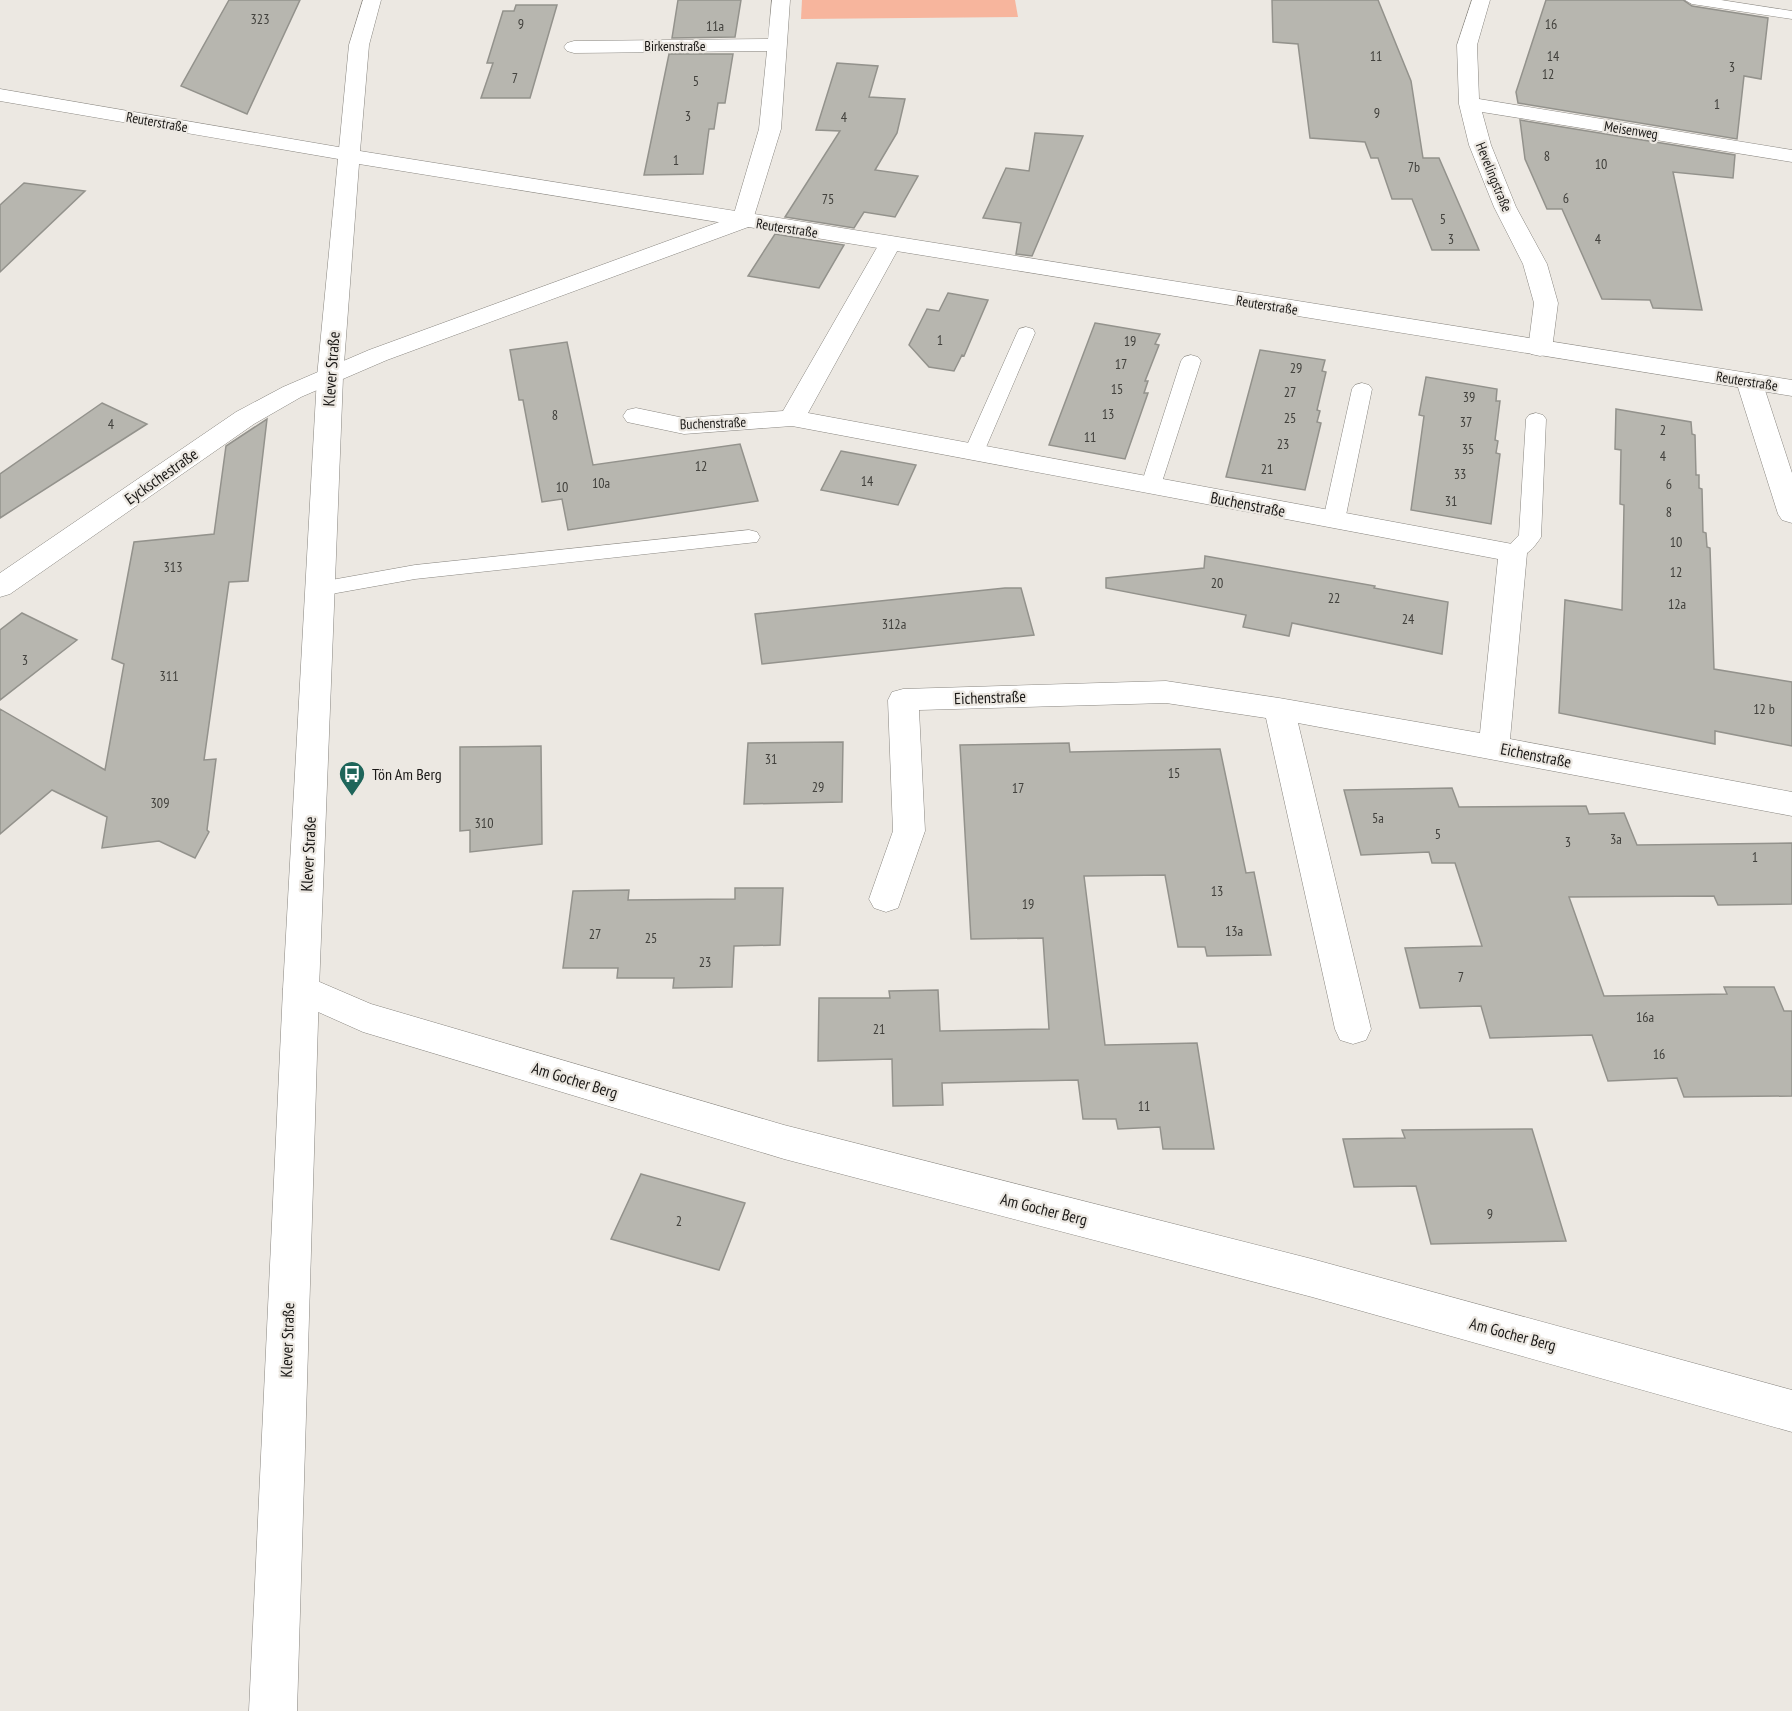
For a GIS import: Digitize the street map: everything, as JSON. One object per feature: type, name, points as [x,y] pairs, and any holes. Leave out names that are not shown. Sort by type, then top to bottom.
[{"type":"street","name":"Klever Straße","points":[[273,1711],[301,989],[330,377],[359,45],[372,0]]},
{"type":"street","points":[[743,221],[770,129],[781,0]]},
{"type":"street","name":"Hevelingstraße","points":[[1481,0],[1467,45],[1469,104],[1480,145],[1505,207],[1535,264],[1546,303],[1540,349]]},
{"type":"street","name":"Birkenstraße","points":[[574,47],[777,45]]},
{"type":"street","name":"Reuterstraße","points":[[0,95],[380,162],[1792,388]]},
{"type":"street","name":"Meisenweg","points":[[1469,104],[1792,156]]},
{"type":"street","name":"Reuterstraße","points":[[330,377],[389,350],[743,221]]},
{"type":"street","points":[[792,418],[890,244]]},
{"type":"street","name":"Eyckschestraße","points":[[0,587],[245,418],[292,392],[330,377]]},
{"type":"street","points":[[1749,381],[1792,514]]},
{"type":"street","name":"Buchenstraße","points":[[636,416],[684,426],[792,418],[1513,553]]},
{"type":"street","points":[[1494,747],[1513,553]]},
{"type":"street","name":"Eichenstraße","points":[[886,899],[909,831],[903,700],[1166,692],[1279,709],[1494,747],[1792,804]]},
{"type":"street","points":[[1279,709],[1353,1029]]},
{"type":"street","name":"Am Gocher Berg","points":[[301,989],[363,1017],[784,1142],[1312,1278],[1792,1411]]},
{"type":"lane","points":[[1692,0],[1792,15]]},
{"type":"lane","points":[[974,452],[1026,333]]},
{"type":"lane","points":[[1150,485],[1191,361]]},
{"type":"lane","points":[[1334,520],[1362,389]]},
{"type":"lane","points":[[1513,553],[1530,537],[1536,419]]},
{"type":"lane","points":[[320,589],[415,572],[749,537]]},
{"type":"shaded area","points":[[802,0],[1015,0],[1018,17],[801,19]]},
{"type":"building","points":[[229,0],[300,0],[247,114],[181,86]]},
{"type":"building","points":[[678,0],[741,0],[735,37],[672,38]]},
{"type":"building","points":[[1272,0],[1378,0],[1411,81],[1423,158],[1439,158],[1479,250],[1432,250],[1412,199],[1392,199],[1378,158],[1371,158],[1365,142],[1310,138],[1298,44],[1273,42]]},
{"type":"building","points":[[1546,0],[1683,0],[1692,6],[1768,18],[1761,79],[1744,76],[1737,139],[1518,103],[1516,92]]},
{"type":"building","points":[[516,5],[557,5],[530,98],[481,98],[493,63],[487,63],[503,11],[514,11]]},
{"type":"building","points":[[669,54],[733,54],[725,103],[718,103],[714,129],[709,129],[703,174],[644,175]]},
{"type":"building","points":[[837,63],[878,66],[869,97],[905,99],[897,133],[875,170],[918,176],[895,217],[864,212],[854,228],[785,217],[840,131],[816,130]]},
{"type":"building","points":[[1520,120],[1735,155],[1733,178],[1673,172],[1702,310],[1653,308],[1650,300],[1602,299],[1562,209],[1547,209],[1525,159]]},
{"type":"building","points":[[1035,133],[1083,136],[1032,256],[1016,254],[1021,223],[983,218],[1006,168],[1029,171]]},
{"type":"building","points":[[24,183],[85,191],[0,272],[0,205]]},
{"type":"building","points":[[775,234],[844,245],[819,288],[748,276]]},
{"type":"building","points":[[948,293],[988,300],[964,356],[962,355],[954,371],[929,367],[909,345],[927,309],[939,311]]},
{"type":"building","points":[[1095,323],[1160,334],[1155,344],[1159,345],[1145,381],[1148,381],[1144,393],[1148,393],[1125,459],[1049,445]]},
{"type":"building","points":[[567,342],[593,465],[740,444],[758,501],[568,530],[562,499],[542,502],[523,400],[519,400],[510,350]]},
{"type":"building","points":[[1260,350],[1325,360],[1322,371],[1326,372],[1317,410],[1320,411],[1317,422],[1321,423],[1305,490],[1226,477]]},
{"type":"building","points":[[1426,377],[1497,389],[1496,401],[1500,401],[1495,440],[1498,441],[1496,453],[1500,454],[1491,524],[1411,510],[1424,416],[1419,415]]},
{"type":"building","points":[[102,403],[147,424],[0,518],[0,474]]},
{"type":"building","points":[[1616,409],[1691,422],[1692,434],[1695,435],[1696,475],[1699,475],[1699,488],[1702,489],[1703,532],[1706,533],[1707,547],[1710,548],[1714,669],[1792,682],[1792,746],[1715,731],[1715,744],[1559,713],[1565,600],[1622,610],[1624,505],[1620,504],[1621,450],[1615,449]]},
{"type":"building","points":[[267,419],[248,581],[229,582],[204,760],[216,759],[207,830],[209,832],[195,858],[159,841],[102,848],[107,817],[52,790],[0,834],[0,709],[105,770],[124,664],[112,659],[134,542],[214,534],[226,446]]},
{"type":"building","points":[[841,451],[916,465],[898,505],[821,490]]},
{"type":"building","points":[[1205,556],[1375,586],[1374,588],[1448,602],[1442,654],[1292,623],[1289,636],[1243,627],[1246,615],[1106,588],[1106,578],[1204,568]]},
{"type":"building","points":[[1021,588],[1034,635],[762,664],[755,614]]},
{"type":"building","points":[[22,613],[77,640],[0,700],[0,630]]},
{"type":"building","points":[[843,742],[842,802],[744,804],[748,743]]},
{"type":"building","points":[[1069,743],[1070,752],[1220,749],[1246,873],[1254,872],[1271,955],[1207,956],[1205,947],[1178,947],[1165,875],[1084,876],[1105,1045],[1197,1043],[1214,1149],[1163,1149],[1160,1127],[1118,1129],[1116,1119],[1083,1119],[1078,1080],[942,1083],[943,1105],[893,1106],[892,1059],[818,1061],[819,998],[890,998],[889,991],[938,990],[940,1031],[1049,1029],[1043,938],[971,939],[960,745]]},
{"type":"building","points":[[541,746],[542,844],[470,852],[470,830],[460,831],[460,747]]},
{"type":"building","points":[[1452,788],[1459,807],[1586,806],[1589,814],[1624,813],[1637,845],[1792,843],[1792,904],[1718,905],[1714,896],[1569,897],[1604,996],[1727,994],[1724,987],[1774,987],[1784,1011],[1792,1011],[1792,1096],[1684,1097],[1677,1078],[1608,1081],[1592,1035],[1490,1038],[1481,1006],[1420,1008],[1405,948],[1482,946],[1455,863],[1432,863],[1429,852],[1361,855],[1344,790]]},
{"type":"building","points":[[735,888],[783,888],[780,945],[734,946],[732,987],[673,988],[674,978],[617,978],[618,968],[563,968],[573,891],[629,890],[628,900],[735,899]]},
{"type":"building","points":[[1532,1129],[1566,1241],[1431,1244],[1416,1186],[1354,1187],[1343,1139],[1405,1138],[1402,1130]]},
{"type":"building","points":[[641,1174],[745,1203],[719,1270],[611,1239]]},
{"type":"place","name":"Tön Am Berg","points":[[352,797]]}]
